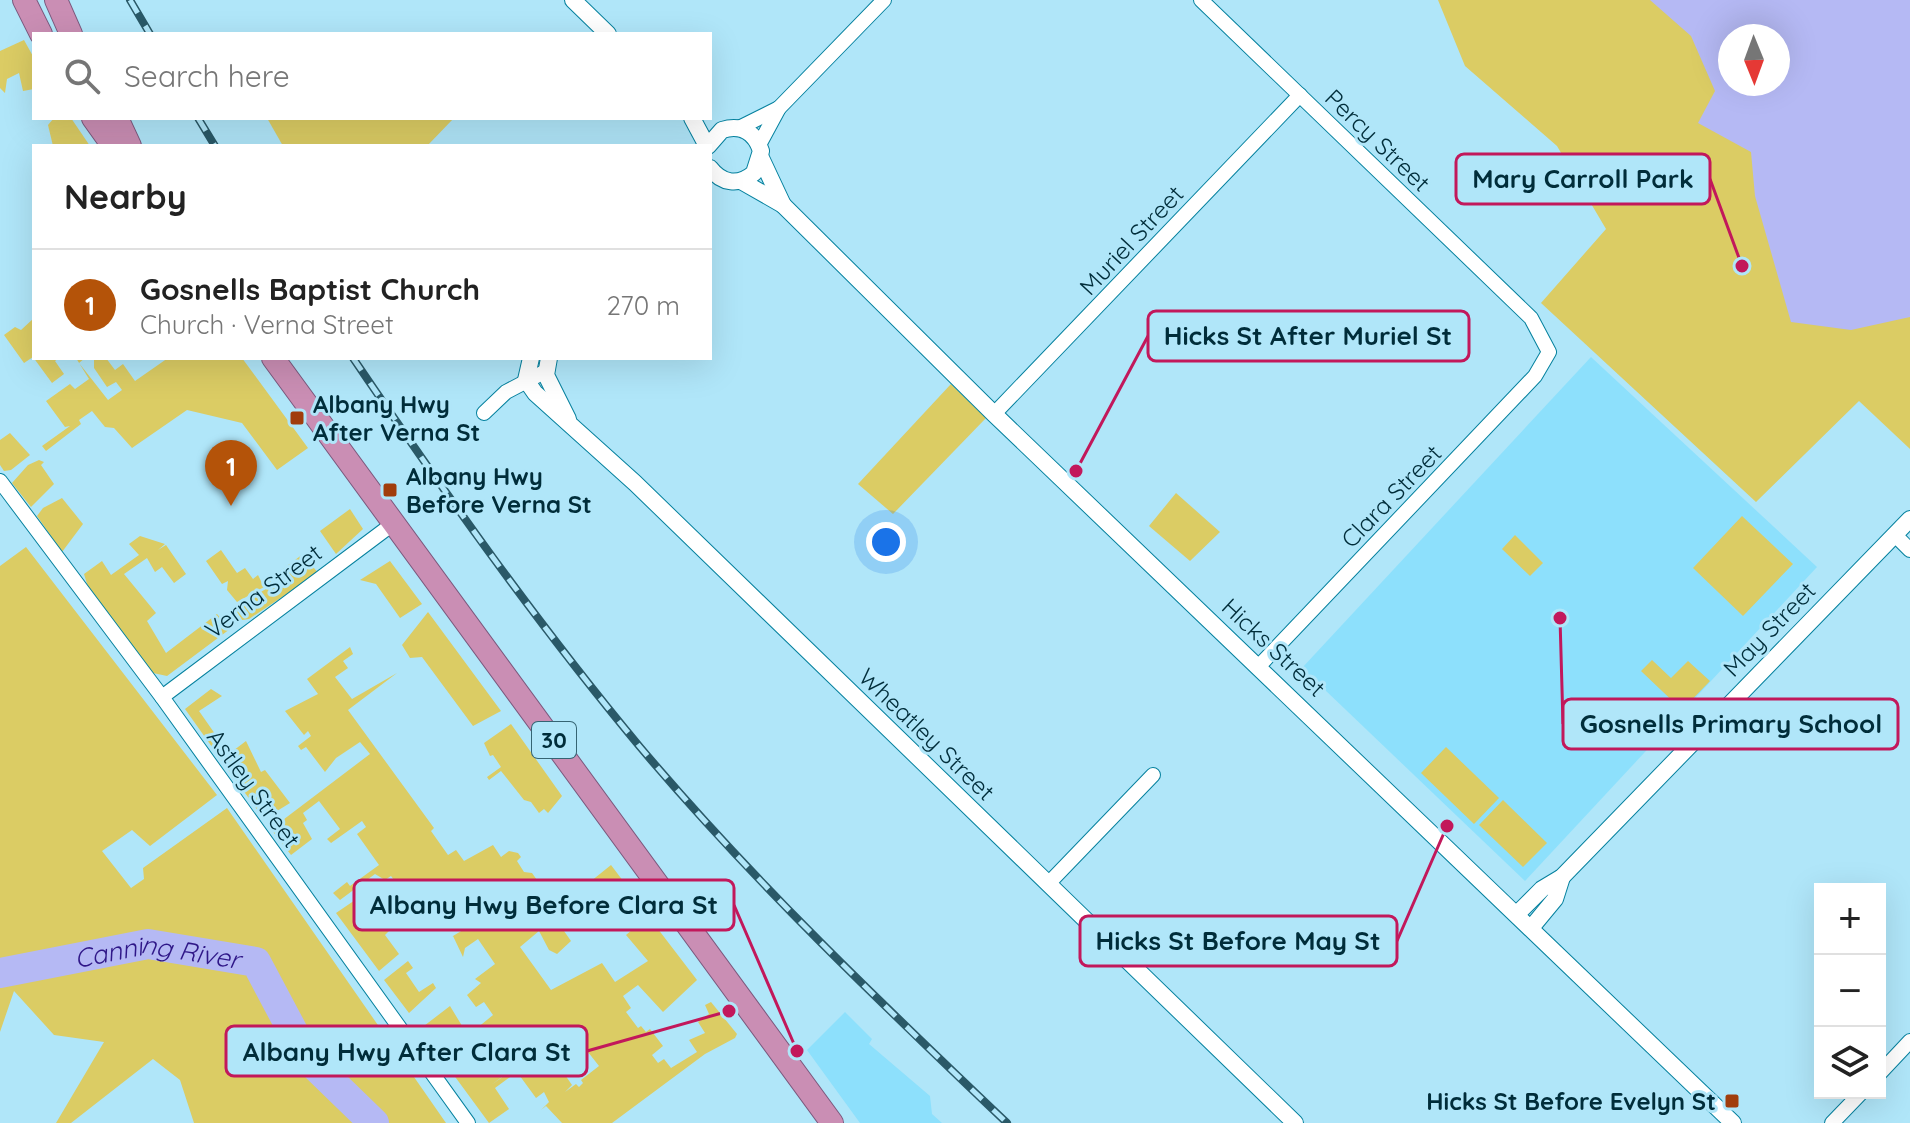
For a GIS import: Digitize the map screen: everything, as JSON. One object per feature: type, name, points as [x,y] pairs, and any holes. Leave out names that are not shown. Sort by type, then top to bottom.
[{"type":"highway","points":[[24,0],[40,32]]},
{"type":"highway","points":[[56,0],[70,32]]},
{"type":"highway","points":[[94,120],[112,144]]},
{"type":"highway","points":[[118,120],[129,144]]},
{"type":"highway","name":"30","points":[[274,360],[823,1120]]},
{"type":"street","points":[[573,0],[606,32]]},
{"type":"street","points":[[725,183],[754,173],[779,108],[884,0]]},
{"type":"street","name":"Percy Street","points":[[1201,0],[1531,318],[1549,352]]},
{"type":"street","name":"Muriel Street","points":[[994,414],[1300,95]]},
{"type":"street","points":[[710,144],[730,129],[779,108]]},
{"type":"street","points":[[693,120],[706,144]]},
{"type":"street","points":[[705,120],[755,137],[760,151]]},
{"type":"street","name":"Hicks Street","points":[[760,151],[783,205],[994,414],[1733,1123]]},
{"type":"street","name":"Hicks Street","points":[[725,183],[783,205]]},
{"type":"street","name":"Clara Street","points":[[1259,666],[1535,376],[1549,352]]},
{"type":"street","points":[[526,380],[531,360]]},
{"type":"street","points":[[484,413],[506,392],[548,365],[550,386],[568,419]]},
{"type":"street","name":"Wheatley Street","points":[[526,380],[553,411],[568,419],[1295,1123]]},
{"type":"street","name":"Astley Street","points":[[0,481],[162,697],[468,1123]]},
{"type":"street","name":"May Street","points":[[1517,914],[1542,889],[1562,877],[1910,519]]},
{"type":"street","name":"Verna Street","points":[[162,697],[394,523]]},
{"type":"street","points":[[1895,535],[1910,550]]},
{"type":"street","points":[[1048,884],[1153,775]]},
{"type":"street","name":"May Street","points":[[1531,928],[1555,899],[1562,877]]},
{"type":"street","points":[[1886,1067],[1910,1041]]},
{"type":"street","points":[[1832,1123],[1855,1099]]},
{"type":"shaded area","points":[[1438,0],[1910,0],[1910,449],[1859,401],[1756,502],[1541,303],[1606,229],[1557,146],[1465,66]]},
{"type":"shaded area","points":[[1650,0],[1910,0],[1910,317],[1851,330],[1791,322],[1755,196],[1751,152],[1698,123],[1715,91],[1691,36]]},
{"type":"shaded area","points":[[24,40],[32,54],[32,89],[23,91],[19,73],[7,79],[5,93],[0,88],[0,51]]},
{"type":"shaded area","points":[[52,120],[72,120],[89,144],[53,144],[48,125]]},
{"type":"shaded area","points":[[268,120],[452,120],[429,144],[282,144]]},
{"type":"shaded area","points":[[32,320],[32,358],[24,363],[4,335],[15,327],[21,330]]},
{"type":"shaded area","points":[[1591,357],[1817,567],[1525,881],[1302,668]]},
{"type":"shaded area","points":[[35,360],[56,360],[64,374],[52,383]]},
{"type":"shaded area","points":[[94,360],[108,360],[115,370],[123,364],[135,381],[165,360],[243,360],[308,448],[277,470],[242,423],[187,410],[132,448],[114,428],[105,427],[92,411],[79,420],[81,424],[46,451],[42,446],[70,426],[65,427],[46,401],[70,384],[75,389],[89,379],[79,364],[108,400],[122,390],[116,382],[107,387],[94,368]]},
{"type":"shaded area","points":[[951,384],[986,418],[893,514],[858,484]]},
{"type":"shaded area","points":[[10,433],[30,455],[11,470],[4,471],[0,465],[0,440]]},
{"type":"shaded area","points":[[39,460],[44,462],[41,465],[54,484],[31,507],[12,483],[28,465]]},
{"type":"shaded area","points":[[1176,493],[1220,532],[1190,561],[1149,526]]},
{"type":"shaded area","points":[[62,498],[83,524],[62,552],[37,516],[43,508]]},
{"type":"shaded area","points":[[350,509],[363,529],[336,554],[320,531]]},
{"type":"shaded area","points":[[1742,516],[1793,564],[1743,616],[1693,568]]},
{"type":"shaded area","points":[[1515,535],[1543,563],[1530,576],[1502,549]]},
{"type":"shaded area","points":[[140,536],[165,544],[158,550],[166,545],[186,574],[174,583],[162,567],[155,572],[147,558],[124,574],[156,613],[147,621],[166,653],[217,614],[230,629],[167,676],[153,673],[88,587],[84,574],[102,561],[111,575],[139,555],[129,544]]},
{"type":"shaded area","points":[[26,547],[217,795],[150,846],[132,830],[102,851],[131,888],[144,879],[143,868],[227,808],[446,1123],[194,1123],[180,1080],[153,1059],[71,1123],[56,1123],[104,1042],[54,1035],[14,991],[0,1032],[0,566]]},
{"type":"shaded area","points":[[221,550],[237,573],[245,568],[253,579],[258,575],[264,587],[237,602],[227,590],[228,581],[222,584],[206,561]]},
{"type":"shaded area","points":[[303,554],[318,573],[249,619],[242,620],[234,607],[266,589],[271,578]]},
{"type":"shaded area","points":[[390,561],[422,604],[400,618],[376,584],[360,580]]},
{"type":"shaded area","points":[[428,612],[501,711],[473,726],[422,657],[410,658],[402,645]]},
{"type":"shaded area","points":[[350,647],[353,654],[343,661],[348,668],[335,677],[352,699],[397,673],[348,710],[434,828],[431,831],[448,855],[456,850],[464,861],[493,845],[501,857],[509,851],[518,853],[521,857],[517,861],[524,872],[532,873],[542,887],[549,882],[553,887],[529,906],[544,925],[568,907],[570,898],[611,865],[642,906],[604,931],[583,900],[557,921],[571,941],[557,954],[549,950],[539,931],[520,947],[551,990],[602,963],[615,982],[648,961],[626,935],[648,916],[697,980],[663,1012],[638,985],[623,996],[631,1008],[626,1012],[638,1028],[641,1026],[646,1032],[650,1029],[663,1046],[652,1055],[658,1063],[664,1059],[671,1068],[697,1052],[689,1040],[705,1033],[698,1022],[709,1014],[705,1005],[711,1002],[737,1034],[735,1038],[705,1054],[612,1123],[562,1123],[546,1106],[541,1110],[549,1102],[544,1092],[536,1098],[517,1072],[495,1088],[509,1109],[489,1123],[420,1029],[450,1006],[470,1039],[471,1033],[493,1015],[484,1002],[476,1007],[467,995],[481,983],[475,979],[495,964],[478,939],[465,948],[463,957],[453,936],[476,922],[476,915],[466,901],[452,912],[440,895],[405,921],[400,916],[386,926],[389,931],[385,935],[399,954],[379,971],[336,913],[361,896],[377,919],[381,917],[385,921],[406,906],[403,901],[407,898],[391,876],[385,880],[375,874],[340,900],[333,893],[347,882],[350,886],[379,865],[357,834],[366,827],[362,821],[331,843],[327,839],[340,829],[319,801],[303,813],[307,820],[303,823],[312,839],[291,855],[271,829],[370,754],[360,742],[336,758],[325,772],[306,747],[301,750],[298,746],[311,736],[308,731],[304,735],[285,711],[318,694],[307,679]],"holes":[[[569,1028],[599,1066],[581,1080],[583,1083],[579,1087],[576,1084],[565,1092],[572,1085],[563,1072],[583,1059],[578,1048],[557,1064],[543,1049],[491,1085]]]},
{"type":"shaded area","points":[[1652,660],[1671,678],[1688,661],[1710,681],[1682,710],[1641,671]]},
{"type":"shaded area","points":[[211,689],[222,696],[199,711],[220,741],[212,747],[185,709]]},
{"type":"shaded area","points":[[511,724],[562,796],[548,813],[544,809],[539,813],[531,802],[524,800],[501,771],[489,780],[487,777],[501,767],[493,755],[490,756],[484,743]]},
{"type":"shaded area","points":[[246,741],[261,772],[265,770],[290,803],[264,819],[221,760]]},
{"type":"shaded area","points":[[1446,747],[1499,798],[1474,824],[1421,773]]},
{"type":"shaded area","points":[[1503,800],[1547,843],[1523,867],[1479,825]]},
{"type":"shaded area","points":[[408,961],[413,968],[406,973],[419,992],[433,983],[436,988],[409,1013],[384,980]]},
{"type":"shaded area","points":[[845,1012],[872,1039],[869,1044],[930,1096],[932,1114],[942,1123],[860,1123],[807,1050]]},
{"type":"waterway","name":"Canning River","points":[[0,973],[148,944],[256,962],[307,1058],[374,1123]]},
{"type":"railway","points":[[130,0],[149,32]]},
{"type":"railway","points":[[199,120],[214,144]]},
{"type":"railway","points":[[354,360],[492,556],[564,653],[640,747],[772,893],[1007,1123]]},
{"type":"place","name":"Mary Carroll Park","points":[[1742,266]]},
{"type":"place","name":"Albany Hwy After Verna St","points":[[297,418]]},
{"type":"place","name":"Hicks St After Muriel St","points":[[1076,471]]},
{"type":"place","name":"Albany Hwy Before Verna St","points":[[390,490]]},
{"type":"place","name":"Gosnells Baptist Church","points":[[231,506]]},
{"type":"place","name":"Gosnells Primary School","points":[[1560,618]]},
{"type":"place","name":"Hicks St Before May St","points":[[1447,826]]},
{"type":"place","name":"Albany Hwy After Clara St","points":[[729,1011]]},
{"type":"place","name":"Albany Hwy Before Clara St","points":[[797,1051]]},
{"type":"place","name":"Hicks St Before Evelyn St","points":[[1732,1101]]}]
